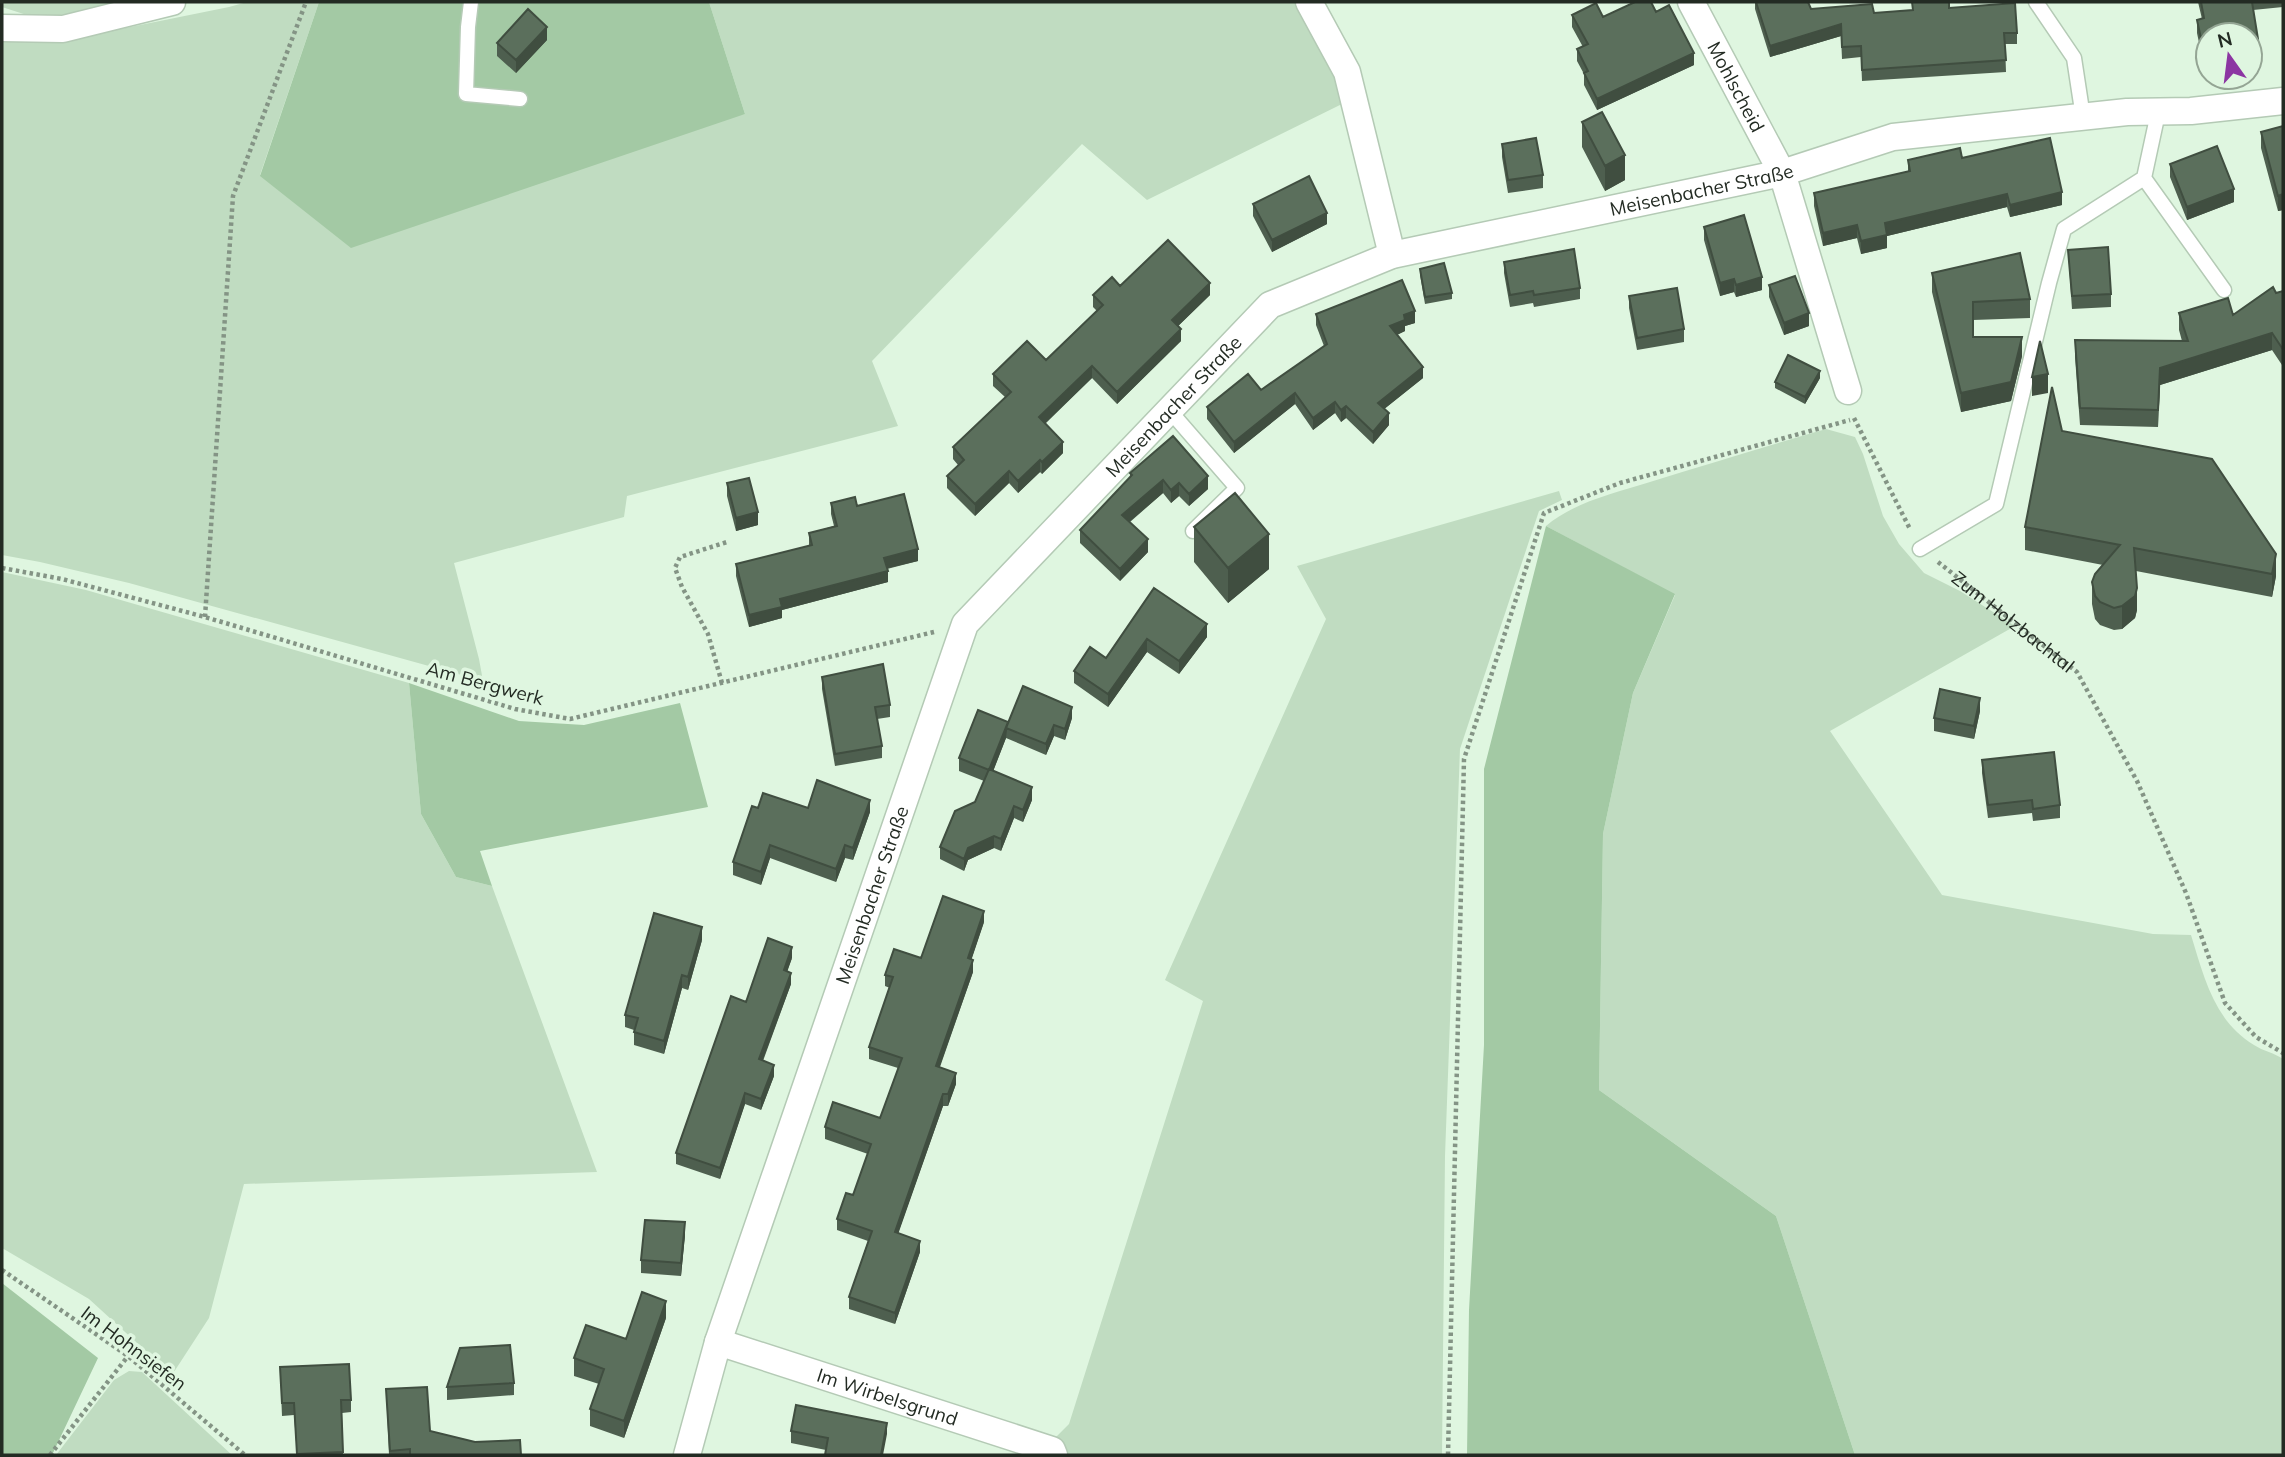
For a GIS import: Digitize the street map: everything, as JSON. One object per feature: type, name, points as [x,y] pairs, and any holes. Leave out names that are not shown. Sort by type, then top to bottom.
[{"type":"street","points":[[2,28],[63,29],[173,2]]},
{"type":"street","points":[[1309,2],[1347,72],[1392,254]]},
{"type":"street","name":"Mohlscheid","points":[[1691,2],[1782,173]]},
{"type":"street","name":"Meisenbacher Straße","points":[[687,1455],[718,1342],[965,625],[1270,305],[1392,254],[1782,173],[1893,137],[2127,112],[2158,113],[2283,101]]},
{"type":"street","points":[[1782,173],[1847,391]]},
{"type":"street","name":"Im Wirbelsgrund","points":[[718,1342],[1052,1450],[1054,1455]]},
{"type":"lane","points":[[471,2],[466,94],[520,99]]},
{"type":"lane","points":[[2036,2],[2074,58],[2083,117]]},
{"type":"lane","points":[[1920,548],[1996,504],[2064,229],[2144,178],[2158,113]]},
{"type":"lane","points":[[2144,178],[2224,290]]},
{"type":"lane","points":[[1170,411],[1237,488],[1194,531]]},
{"type":"path","points":[[205,617],[233,196],[306,2]]},
{"type":"path","name":"Zum Holzbachtal","points":[[1847,391],[1854,419],[1920,548],[2077,671],[2137,781],[2186,893],[2225,1003],[2256,1037],[2283,1053]]},
{"type":"path","points":[[1448,1455],[1464,759],[1544,513],[1620,483],[1854,419]]},
{"type":"path","points":[[722,683],[708,634],[682,587],[676,568],[680,557],[727,542]]},
{"type":"path","name":"Am Bergwerk","points":[[2,568],[62,579],[205,617],[515,709],[570,719],[965,625]]},
{"type":"path","name":"Im Hohnsiefen","points":[[2,1270],[128,1356],[245,1455]]},
{"type":"path","points":[[50,1455],[128,1356]]},
{"type":"green space","points":[[2,2],[135,2],[109,9],[36,18],[2,7]]},
{"type":"green space","points":[[247,2],[319,2],[260,175],[745,114],[709,2],[1296,2],[1333,64],[1344,103],[1147,200],[1082,144],[872,361],[898,426],[627,496],[624,517],[454,563],[483,681],[129,583],[2,555],[2,41],[66,40]]},
{"type":"green space","points":[[319,2],[709,2],[745,114],[351,248],[260,176]]},
{"type":"green space","points":[[1826,429],[1855,437],[1883,516],[1899,544],[1924,573],[1960,591],[2015,626],[1830,731],[1942,895],[2153,934],[2191,935],[2212,997],[2229,1024],[2254,1045],[2283,1059],[2283,1455],[1855,1455],[1776,1216],[1599,1090],[1603,834],[1633,693],[1675,595],[1546,526],[1595,499]]},
{"type":"green space","points":[[1559,491],[1562,500],[1539,511],[1460,749],[1445,1156],[1442,1455],[1065,1455],[1056,1437],[1069,1424],[1203,1001],[1165,980],[1326,619],[1297,566]]},
{"type":"green space","points":[[1546,526],[1675,594],[1633,693],[1603,834],[1599,1090],[1776,1216],[1855,1455],[1467,1455],[1469,1310],[1484,1045],[1484,769]]},
{"type":"green space","points":[[2,572],[86,590],[409,683],[421,814],[456,877],[492,886],[597,1172],[244,1184],[209,1318],[172,1375],[89,1299],[2,1248]]},
{"type":"green space","points":[[409,683],[519,721],[584,725],[680,703],[708,807],[480,851],[492,886],[456,877],[421,814]]},
{"type":"green space","points":[[2,1283],[98,1358],[52,1455],[2,1455]]},
{"type":"green space","points":[[129,1371],[142,1372],[232,1455],[56,1455],[114,1380]]},
{"type":"building","points":[[1635,2],[1651,2],[1656,12],[1669,5],[1694,53],[1597,99],[1584,73],[1588,71],[1577,49],[1588,44],[1572,15],[1596,3],[1603,17]]},
{"type":"building","points":[[1756,2],[1808,2],[1811,9],[1872,4],[1874,13],[1913,10],[1912,2],[1949,2],[1949,8],[2015,3],[2017,33],[2004,33],[2006,60],[1862,70],[1861,46],[1842,47],[1841,24],[1770,46]]},
{"type":"building","points":[[2201,2],[2252,2],[2255,21],[2197,21],[2204,18]]},
{"type":"building","points":[[528,9],[547,27],[516,60],[497,43]]},
{"type":"building","points":[[1602,112],[1625,155],[1605,166],[1582,122]]},
{"type":"building","points":[[2283,126],[2283,194],[2278,196],[2261,132]]},
{"type":"building","points":[[1536,138],[1543,175],[1508,180],[1502,144]]},
{"type":"building","points":[[2050,138],[2062,192],[2010,205],[2007,194],[1885,223],[1887,235],[1861,241],[1857,225],[1823,233],[1814,193],[1910,171],[1908,160],[1960,148],[1962,158]]},
{"type":"building","points":[[2217,146],[2234,189],[2187,207],[2170,164]]},
{"type":"building","points":[[1309,176],[1327,213],[1272,240],[1253,204]]},
{"type":"building","points":[[1744,215],[1762,277],[1736,285],[1734,279],[1720,283],[1704,227]]},
{"type":"building","points":[[1168,240],[1210,283],[1172,320],[1181,329],[1117,392],[1092,366],[1039,417],[1063,442],[1018,481],[1009,471],[975,504],[947,476],[964,460],[953,447],[1011,392],[993,374],[1027,341],[1046,360],[1103,305],[1093,295],[1112,277],[1120,286]]},
{"type":"building","points":[[2108,247],[2111,294],[2072,296],[2068,250]]},
{"type":"building","points":[[1574,249],[1580,288],[1534,295],[1533,291],[1510,295],[1504,262]]},
{"type":"building","points":[[2020,253],[2030,299],[1973,302],[1973,337],[2022,337],[2011,382],[1961,393],[1932,273]]},
{"type":"building","points":[[1444,263],[1452,293],[1425,297],[1420,269]]},
{"type":"building","points":[[1795,276],[1809,313],[1784,323],[1769,285]]},
{"type":"building","points":[[1402,280],[1415,311],[1404,315],[1405,320],[1390,326],[1423,367],[1378,403],[1389,413],[1373,432],[1346,406],[1341,410],[1335,402],[1313,418],[1295,393],[1234,442],[1207,407],[1248,374],[1261,390],[1327,344],[1316,314]]},
{"type":"building","points":[[2273,287],[2276,293],[2283,291],[2282,348],[2272,333],[2160,368],[2158,410],[2080,408],[2075,340],[2188,341],[2179,313],[2228,298],[2233,315]]},
{"type":"building","points":[[1677,288],[1684,329],[1637,338],[1629,296]]},
{"type":"building","points":[[2040,341],[2048,374],[2032,377]]},
{"type":"building","points":[[1788,355],[1820,371],[1805,397],[1775,382]]},
{"type":"building","points":[[2052,387],[2062,431],[2212,459],[2276,554],[2272,574],[2134,548],[2137,588],[2135,596],[2122,606],[2114,608],[2100,602],[2095,596],[2092,582],[2095,574],[2120,545],[2025,527]]},
{"type":"building","points":[[1173,436],[1208,476],[1189,494],[1179,483],[1171,490],[1163,480],[1122,515],[1148,539],[1120,569],[1080,530],[1132,475],[1130,473]]},
{"type":"building","points":[[749,478],[758,512],[736,518],[727,483]]},
{"type":"building","points":[[1235,493],[1269,534],[1228,568],[1194,527]]},
{"type":"building","points":[[904,494],[918,549],[884,558],[888,571],[780,599],[782,607],[749,615],[736,564],[812,545],[809,533],[837,526],[831,503],[855,497],[857,506]]},
{"type":"building","points":[[1154,588],[1207,624],[1179,661],[1147,639],[1108,694],[1074,671],[1090,647],[1106,658]]},
{"type":"building","points":[[883,664],[890,705],[875,707],[882,746],[835,754],[822,677]]},
{"type":"building","points":[[1023,686],[1072,707],[1065,729],[1054,725],[1046,744],[1006,728]]},
{"type":"building","points":[[1940,689],[1980,698],[1974,726],[1934,718]]},
{"type":"building","points":[[978,710],[1008,722],[989,770],[959,758]]},
{"type":"building","points":[[2054,752],[2060,805],[2033,809],[2032,800],[1988,805],[1982,760]]},
{"type":"building","points":[[989,769],[1032,787],[1023,810],[1014,806],[1001,839],[994,836],[968,848],[964,859],[940,847],[955,811],[975,802]]},
{"type":"building","points":[[817,780],[870,800],[853,848],[845,845],[836,869],[770,845],[761,872],[733,862],[752,806],[758,808],[763,793],[808,808]]},
{"type":"building","points":[[943,896],[984,911],[968,958],[973,960],[936,1066],[956,1073],[948,1094],[943,1094],[895,1232],[920,1241],[895,1313],[849,1297],[872,1231],[837,1219],[846,1193],[853,1195],[871,1144],[825,1127],[833,1102],[880,1118],[902,1058],[869,1047],[893,977],[885,975],[894,949],[921,958]]},
{"type":"building","points":[[654,913],[702,927],[688,977],[682,975],[664,1041],[634,1032],[638,1018],[625,1015]]},
{"type":"building","points":[[768,938],[792,947],[784,970],[791,973],[759,1059],[774,1065],[761,1099],[745,1093],[720,1168],[676,1153],[731,996],[746,1002]]},
{"type":"building","points":[[645,1220],[685,1222],[681,1263],[641,1260]]},
{"type":"building","points":[[642,1292],[666,1301],[624,1421],[590,1409],[604,1369],[574,1358],[586,1325],[626,1339]]},
{"type":"building","points":[[510,1345],[514,1383],[447,1387],[460,1348]]},
{"type":"building","points":[[349,1364],[351,1400],[341,1400],[343,1452],[297,1454],[294,1403],[282,1403],[280,1367]]},
{"type":"building","points":[[427,1387],[430,1431],[475,1442],[520,1440],[521,1455],[410,1455],[410,1449],[390,1451],[386,1389]]},
{"type":"building","points":[[796,1405],[887,1423],[881,1455],[825,1455],[828,1438],[791,1431]]}]
